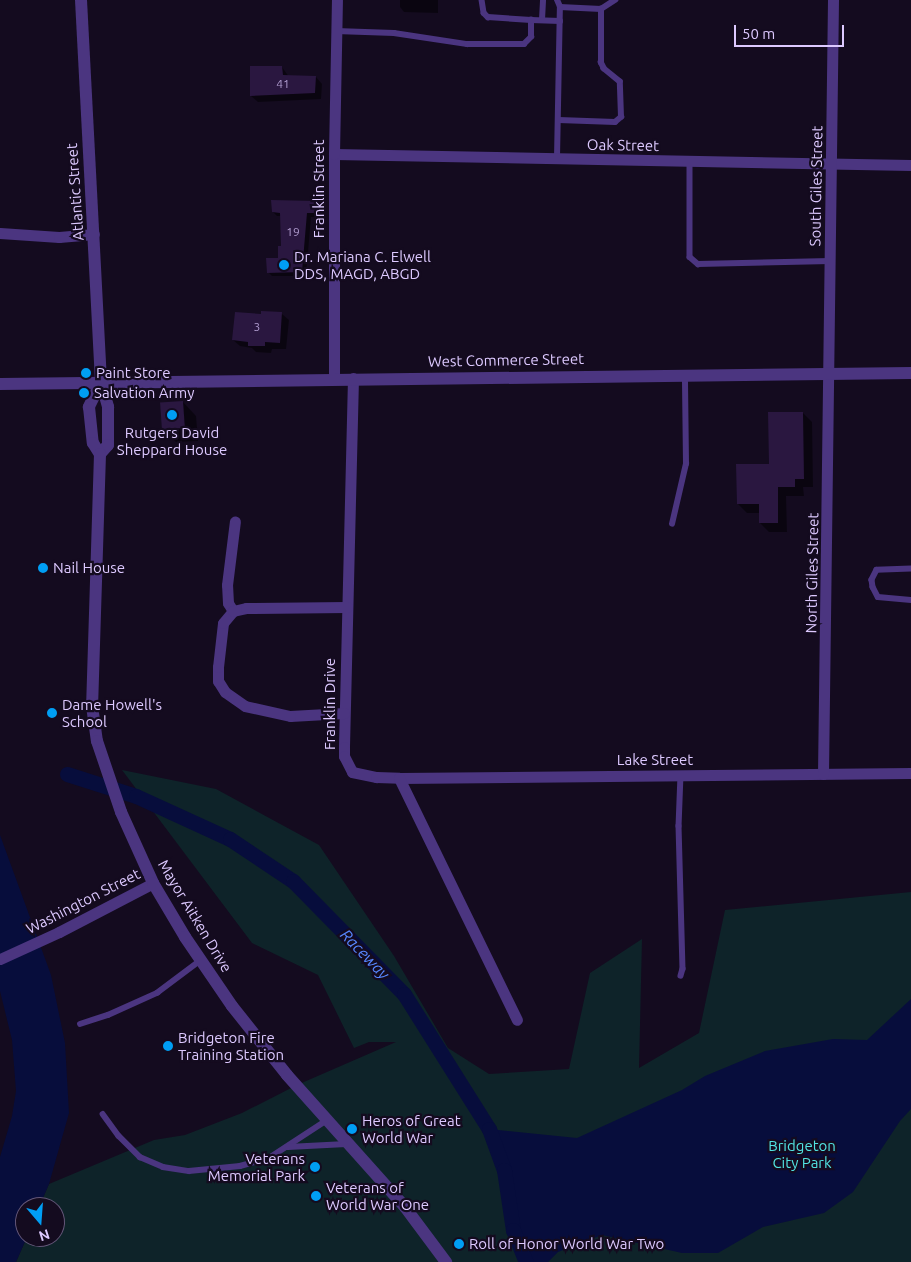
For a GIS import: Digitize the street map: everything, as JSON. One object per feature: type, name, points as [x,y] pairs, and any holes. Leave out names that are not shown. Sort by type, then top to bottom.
[{"type":"street","name":"Atlantic Street","points":[[81,0],[101,382]]},
{"type":"street","name":"Franklin Street","points":[[334,378],[334,154],[337,0]]},
{"type":"street","name":"South Giles Street","points":[[829,373],[833,0]]},
{"type":"street","name":"Oak Street","points":[[334,154],[911,165]]},
{"type":"street","points":[[0,234],[59,236],[94,234]]},
{"type":"street","name":"North Giles Street","points":[[823,774],[829,373]]},
{"type":"street","name":"West Commerce Street","points":[[0,384],[334,378],[911,373]]},
{"type":"street","name":"Franklin Drive","points":[[353,378],[344,756],[352,772],[376,777],[399,778]]},
{"type":"street","name":"Mayor Aitken Drive","points":[[100,454],[108,444],[108,406],[101,382]]},
{"type":"street","name":"Mayor Aitken Drive","points":[[101,382],[89,407],[93,443],[100,454],[92,706],[97,741],[121,812],[153,883],[232,1006],[287,1074],[405,1207],[446,1262]]},
{"type":"street","points":[[233,611],[228,604],[227,586],[235,521]]},
{"type":"street","points":[[344,713],[320,716],[279,714],[245,706],[225,692],[218,680],[218,667],[223,623],[233,611],[246,608],[347,608]]},
{"type":"street","name":"Lake Street","points":[[399,778],[911,773]]},
{"type":"street","points":[[399,778],[517,1020]]},
{"type":"street","name":"Washington Street","points":[[0,959],[59,932],[153,883]]},
{"type":"lane","points":[[482,0],[484,13],[488,18],[560,21]]},
{"type":"lane","points":[[542,20],[543,0]]},
{"type":"lane","points":[[557,0],[560,7],[557,158]]},
{"type":"lane","points":[[560,7],[601,9],[615,0]]},
{"type":"lane","points":[[559,120],[615,122],[621,117],[620,82],[601,63],[601,9]]},
{"type":"lane","points":[[336,32],[394,32],[467,44],[524,44],[531,37],[531,20]]},
{"type":"lane","points":[[690,161],[690,257],[698,264],[830,261]]},
{"type":"lane","points":[[672,524],[686,464],[686,374]]},
{"type":"lane","points":[[911,569],[877,570],[872,580],[878,597],[911,600]]},
{"type":"lane","points":[[680,775],[679,826],[684,969],[681,976]]},
{"type":"lane","points":[[80,1024],[108,1015],[158,993],[201,960]]},
{"type":"lane","points":[[103,1114],[119,1136],[140,1157],[163,1166],[189,1171],[240,1166],[269,1158],[288,1147],[303,1134],[328,1120]]},
{"type":"lane","points":[[288,1147],[349,1144]]},
{"type":"green space","name":"Bridgeton City Park","points":[[122,770],[216,789],[319,845],[394,956],[448,1048],[489,1074],[569,1069],[590,973],[642,939],[639,1068],[699,1033],[725,910],[911,892],[911,1262],[16,1262],[23,1247],[65,1247],[65,1197],[43,1197],[49,1184],[154,1140],[185,1135],[242,1113],[297,1085],[396,1042],[369,1042],[354,1048],[318,975],[252,943]]},
{"type":"shaded area","points":[[0,835],[51,975],[65,1043],[69,1113],[49,1184],[43,1197],[15,1197],[15,1247],[23,1247],[16,1262],[0,1262],[0,1157],[12,1116],[16,1091],[12,1040],[0,991]]},
{"type":"shaded area","points":[[911,999],[911,1109],[900,1121],[853,1192],[824,1213],[763,1227],[718,1253],[682,1253],[602,1235],[558,1252],[548,1262],[526,1262],[513,1230],[504,1170],[489,1129],[577,1138],[682,1090],[705,1076],[765,1051],[833,1039],[867,1040]]},
{"type":"building","points":[[250,66],[282,66],[283,75],[316,76],[315,93],[250,96]]},
{"type":"building","points":[[271,200],[315,201],[315,213],[307,213],[302,272],[267,273],[266,258],[278,258],[278,246],[281,246],[280,213],[272,212]]},
{"type":"building","points":[[261,311],[282,312],[280,343],[265,342],[265,346],[248,346],[248,342],[232,340],[235,312],[261,314]]},
{"type":"building","name":"Rutgers David Sheppard House","points":[[183,401],[185,428],[162,430],[160,403]]},
{"type":"building","points":[[768,412],[803,412],[804,479],[795,479],[795,487],[778,487],[778,523],[759,523],[759,504],[737,504],[736,464],[769,464]]},
{"type":"waterway","name":"Raceway","points":[[67,774],[136,796],[230,839],[293,881],[404,994],[489,1129],[504,1170],[513,1230],[526,1262]]},
{"type":"place","name":"Dr. Mariana C. Elwell DDS, MAGD, ABGD","points":[[284,265]]},
{"type":"place","name":"Paint Store","points":[[86,373]]},
{"type":"place","name":"Salvation Army","points":[[84,393]]},
{"type":"place","name":"Rutgers David Sheppard House","points":[[172,415]]},
{"type":"place","name":"Nail House","points":[[43,568]]},
{"type":"place","name":"Dame Howell's School","points":[[52,713]]},
{"type":"place","name":"Bridgeton Fire Training Station","points":[[168,1046]]},
{"type":"place","name":"Heros of Great World War","points":[[352,1129]]},
{"type":"place","name":"Veterans Memorial Park","points":[[315,1167]]},
{"type":"place","name":"Veterans of World War One","points":[[316,1196]]},
{"type":"place","name":"Roll of Honor World War Two","points":[[459,1244]]}]
